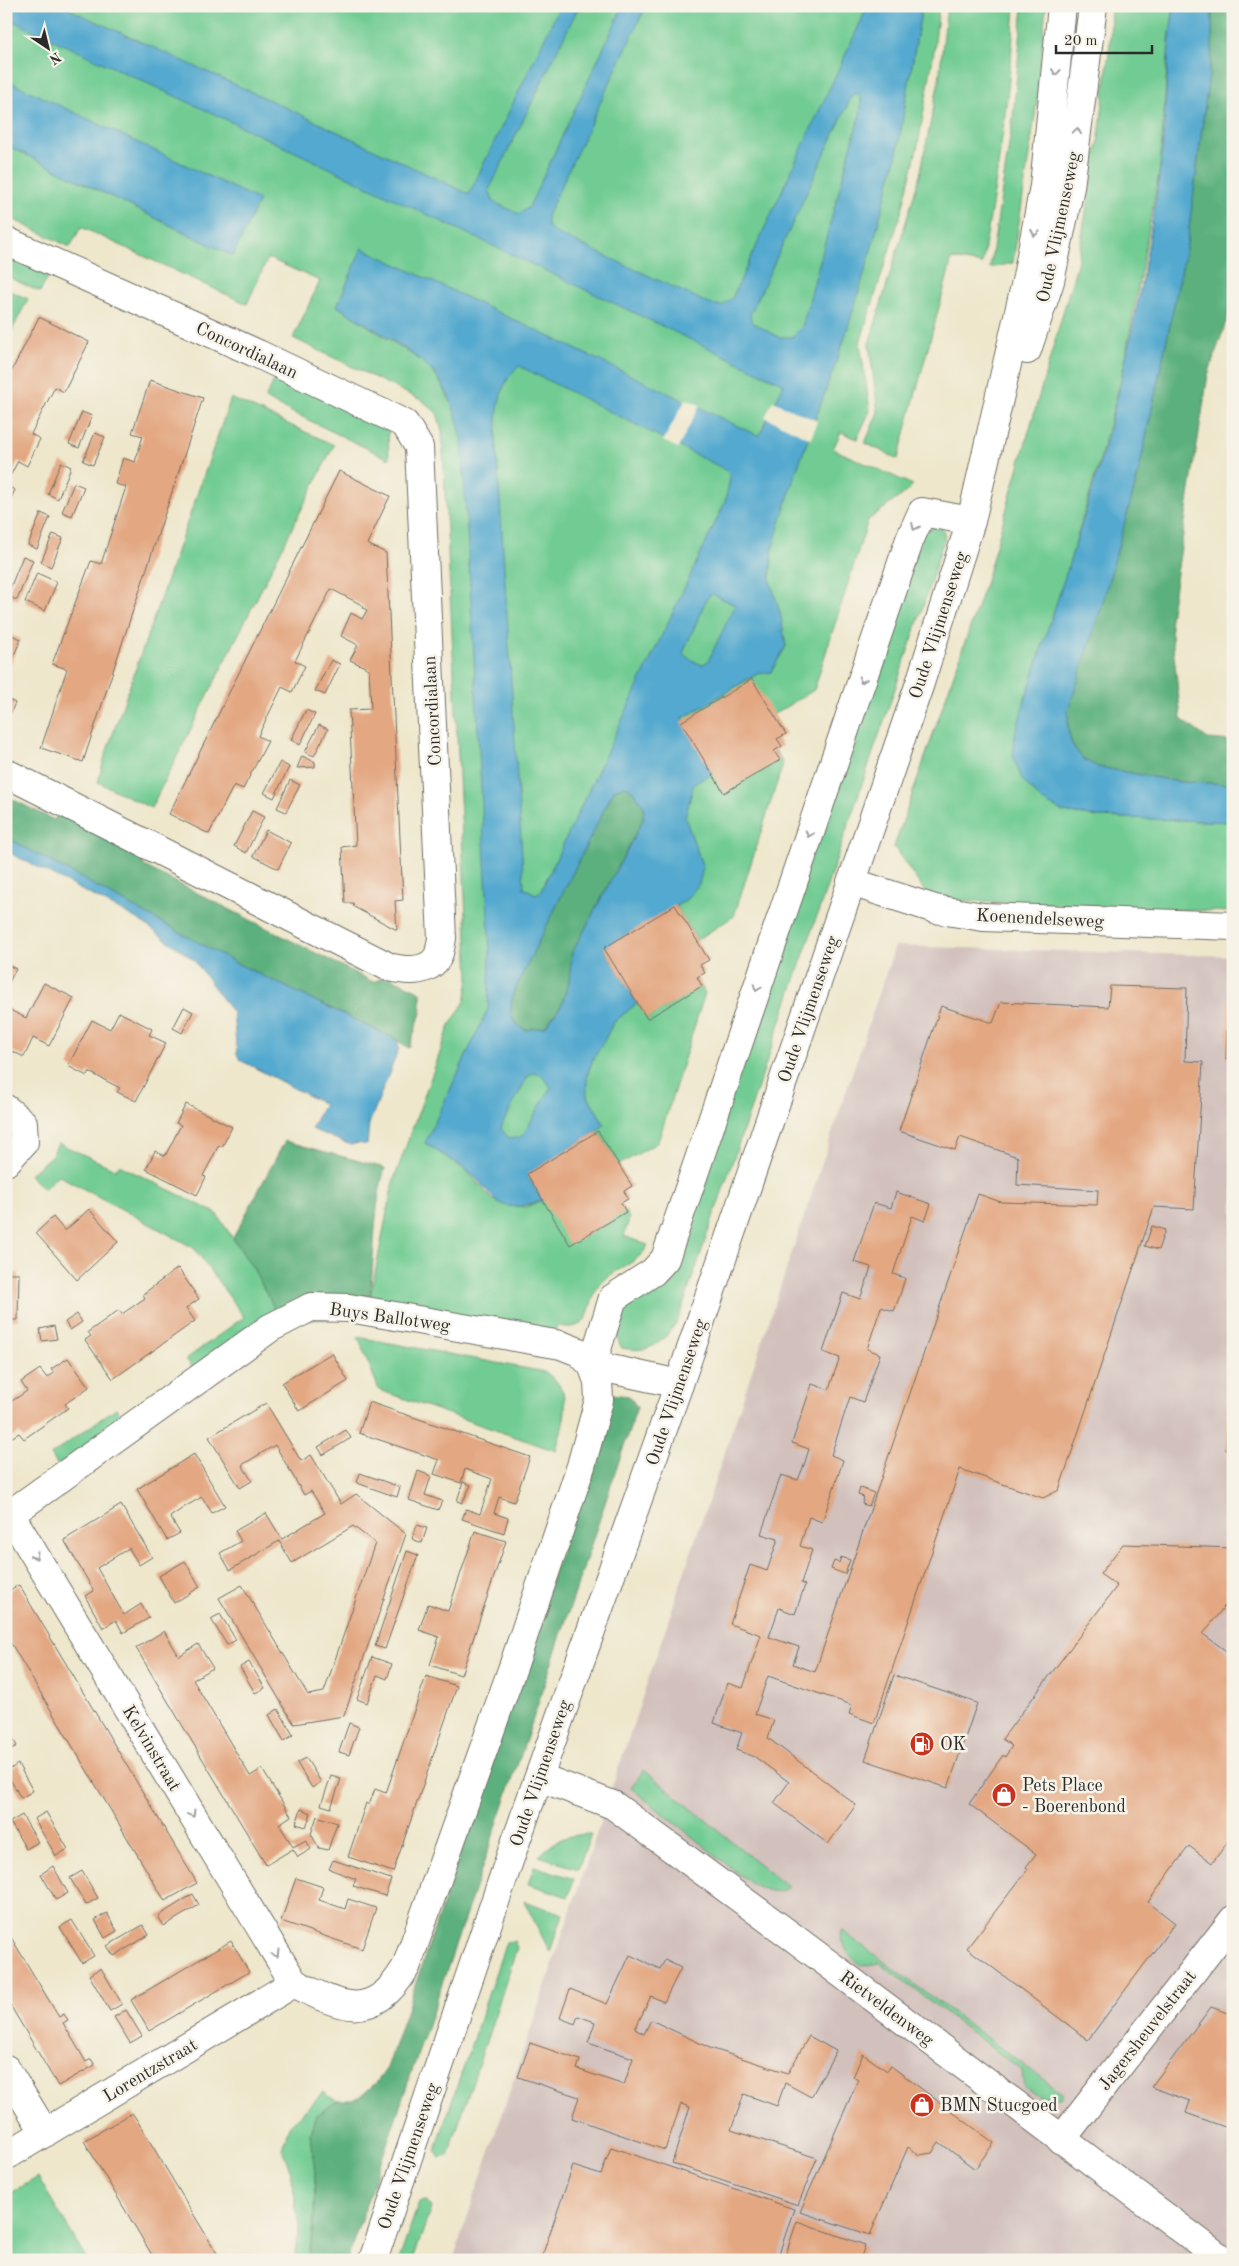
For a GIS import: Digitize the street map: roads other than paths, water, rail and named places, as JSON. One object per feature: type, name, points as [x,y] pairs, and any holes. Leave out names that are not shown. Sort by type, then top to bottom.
[{"type":"street","name":"Oude Vlijmenseweg","points":[[974,510],[1027,277],[1044,186],[1062,6]]},
{"type":"street","name":"Oude Vlijmenseweg","points":[[373,2260],[539,1777],[679,1384],[920,683],[974,510],[1050,281],[1070,187],[1093,6]]},
{"type":"street","name":"Concordialaan","points":[[6,241],[258,354],[399,421],[405,424],[419,447],[442,938],[437,958],[422,969],[406,972],[390,967],[6,773]]},
{"type":"street","points":[[294,1983],[319,1996],[347,2006],[365,2004],[381,1997],[396,1984],[406,1967],[514,1664],[581,1466],[599,1400],[598,1381],[592,1365],[613,1298],[653,1272],[665,1259],[910,539],[922,512],[974,510]]},
{"type":"street","name":"Koenendelseweg","points":[[851,882],[935,909],[983,917],[1233,926]]},
{"type":"street","points":[[6,1109],[23,1123],[24,1142],[6,1162]]},
{"type":"street","name":"Buys Ballotweg","points":[[8,1515],[270,1328],[311,1307],[349,1308],[561,1345],[578,1352],[592,1365],[679,1384]]},
{"type":"street","name":"Kelvinstraat","points":[[8,1515],[294,1983]]},
{"type":"street","name":"Rietveldenweg","points":[[539,1777],[613,1806],[802,1944],[1222,2260]]},
{"type":"street","name":"Jagersheuvelstraat","points":[[1061,2140],[1233,1920]]},
{"type":"street","name":"Lorentzstraat","points":[[6,2156],[294,1983]]},
{"type":"street","points":[[6,2069],[45,2133]]},
{"type":"water","points":[[6,6],[62,6],[287,108],[469,194],[560,6],[579,6],[489,190],[494,202],[519,214],[529,207],[623,6],[646,6],[547,216],[547,226],[558,234],[710,304],[722,306],[732,298],[868,6],[922,6],[896,158],[867,265],[844,340],[795,475],[773,546],[770,581],[780,612],[786,646],[771,672],[757,674],[683,718],[715,772],[694,784],[685,817],[703,868],[699,884],[686,900],[604,948],[637,1003],[613,1023],[593,1059],[587,1075],[587,1095],[604,1124],[598,1131],[528,1174],[543,1200],[514,1207],[504,1205],[497,1201],[465,1169],[425,1143],[488,1009],[490,953],[462,439],[447,393],[431,369],[406,350],[337,306],[362,248],[759,436],[784,384],[272,141],[6,18]],"holes":[[[858,94],[861,99],[861,110],[802,327],[792,337],[778,337],[752,322],[750,315],[852,95]],[[519,366],[728,471],[730,479],[725,502],[541,891],[536,894],[524,888],[496,437],[500,398],[506,381]],[[712,594],[735,605],[708,661],[702,665],[688,658],[683,653],[707,598]],[[626,786],[633,791],[644,807],[643,820],[572,953],[569,983],[561,1006],[545,1027],[525,1030],[515,1022],[511,1013],[514,991],[614,790]],[[533,1073],[542,1075],[551,1087],[523,1135],[519,1138],[509,1138],[501,1129],[528,1076]]]},
{"type":"water","points":[[1174,6],[1212,6],[1212,51],[1187,244],[1138,475],[1102,605],[1068,711],[1068,730],[1072,745],[1083,759],[1098,767],[1180,782],[1233,784],[1233,822],[1098,817],[1063,812],[1041,800],[1022,779],[1013,757],[1015,734],[1086,512],[1111,422],[1128,350],[1148,246],[1160,168],[1169,46]]},
{"type":"water","points":[[6,80],[259,200],[233,256],[6,145]]},
{"type":"water","points":[[6,837],[234,962],[397,1040],[399,1048],[369,1124],[367,1145],[358,1143],[351,1145],[311,1129],[324,1104],[240,1060],[237,1054],[233,1013],[193,959],[139,920],[6,851]]},
{"type":"place","name":"OK","points":[[922,1744]]},
{"type":"place","name":"Pets Place - Boerenbond","points":[[1004,1795]]},
{"type":"place","name":"BMN Stucgoed","points":[[922,2105]]}]
